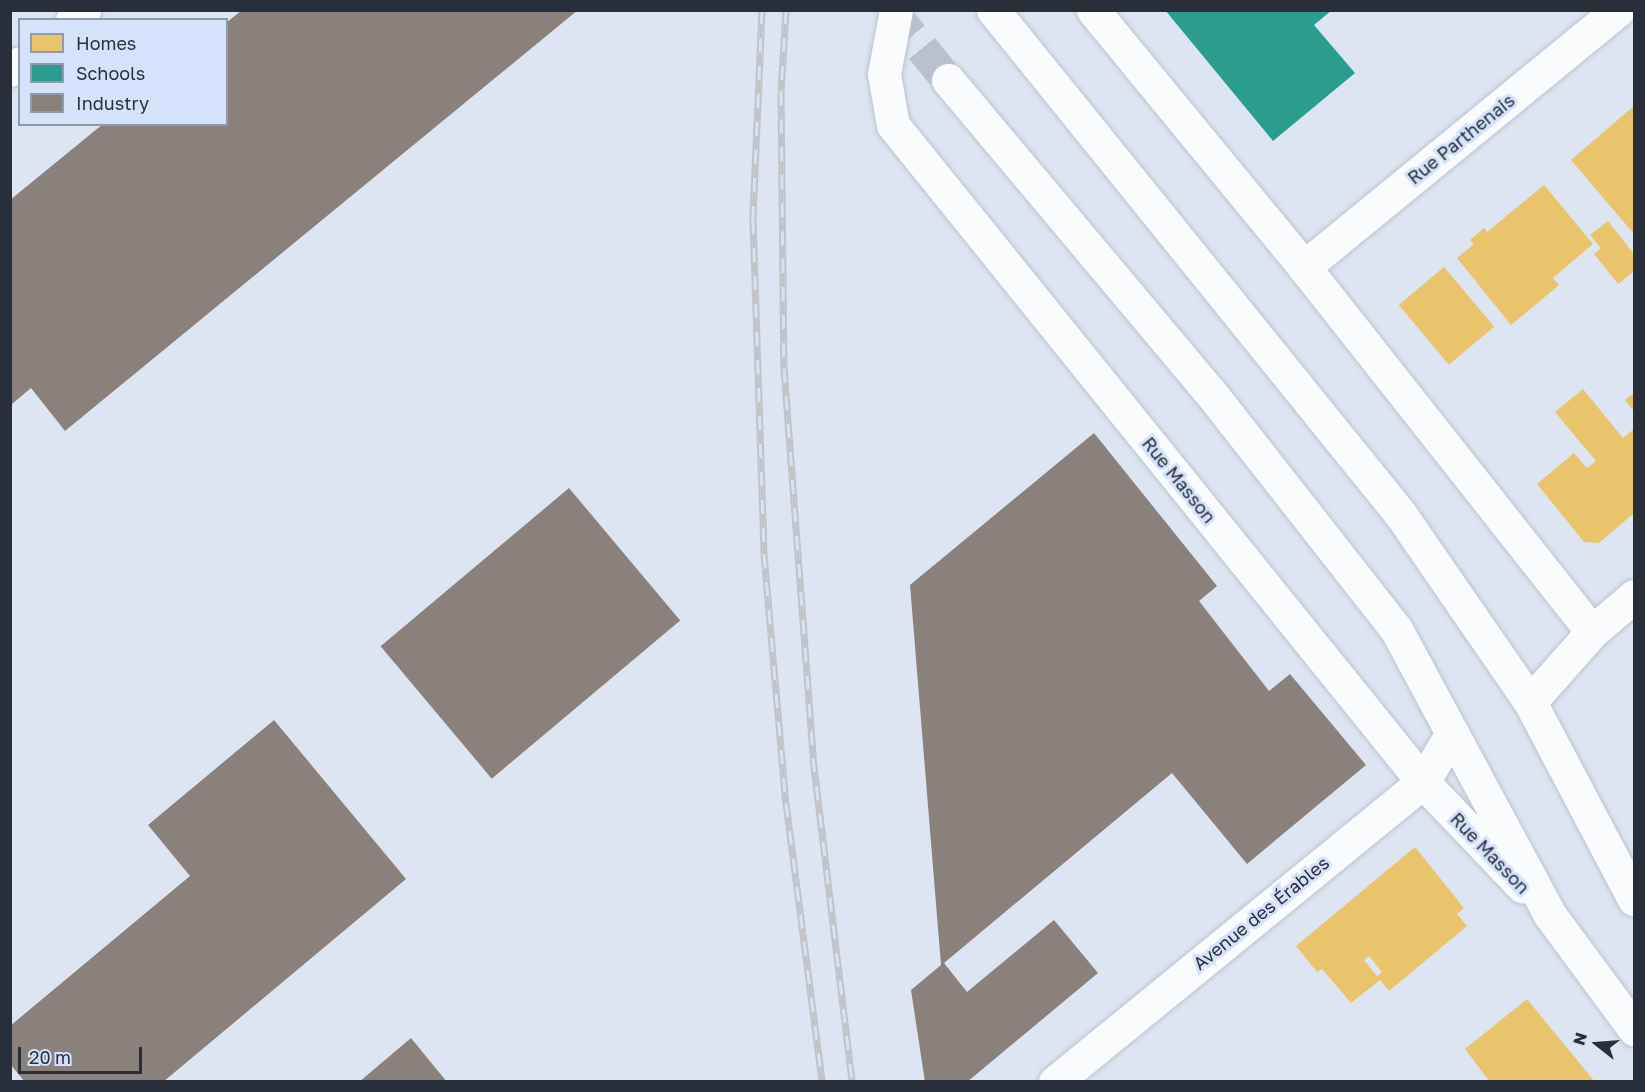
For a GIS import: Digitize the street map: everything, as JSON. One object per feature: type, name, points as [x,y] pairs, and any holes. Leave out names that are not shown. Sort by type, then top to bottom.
[{"type":"street","name":"Rue Masson","points":[[896,10],[884,74],[892,125],[1423,782],[1550,915],[1635,1029]]},
{"type":"street","points":[[993,10],[1401,515],[1530,702],[1635,899]]},
{"type":"street","points":[[1093,10],[1304,267],[1592,632]]},
{"type":"street","name":"Rue Parthenais","points":[[1304,267],[1618,10]]},
{"type":"street","name":"Rue Masson","points":[[948,80],[1210,392],[1396,629],[1550,915]]},
{"type":"street","points":[[1530,702],[1592,632],[1635,596]]},
{"type":"street","name":"Avenue des Érables","points":[[1055,1082],[1423,782],[1452,733]]},
{"type":"building: Homes","points":[[1634,106],[1634,234],[1571,160]]},
{"type":"building: Homes","points":[[1544,185],[1593,244],[1553,278],[1559,285],[1511,325],[1457,258],[1474,244],[1470,240],[1484,228],[1487,232]]},
{"type":"building: Homes","points":[[1608,221],[1634,254],[1634,271],[1618,284],[1594,254],[1601,248],[1590,235]]},
{"type":"building: Homes","points":[[1444,267],[1494,327],[1449,365],[1399,305]]},
{"type":"building: Homes","points":[[1583,389],[1623,438],[1634,429],[1634,513],[1599,543],[1584,542],[1537,484],[1574,453],[1587,468],[1596,461],[1555,412]]},
{"type":"building: Homes","points":[[1634,393],[1634,411],[1625,400]]},
{"type":"building: Homes","points":[[1415,847],[1464,908],[1457,914],[1467,926],[1389,991],[1380,980],[1351,1003],[1322,969],[1317,972],[1296,946]],"holes":[[[1369,956],[1382,972],[1377,976],[1364,960]]]},
{"type":"building: Homes","points":[[1527,999],[1595,1082],[1490,1082],[1465,1049]]},
{"type":"building: Schools","points":[[1165,10],[1332,10],[1314,25],[1355,73],[1273,141]]},
{"type":"building: Industry","points":[[242,10],[578,10],[65,431],[31,388],[12,404],[10,200],[101,126],[228,126],[228,21]]},
{"type":"building: Industry","points":[[1094,433],[1217,586],[1199,601],[1269,691],[1290,674],[1366,765],[1247,864],[1172,773],[944,963],[967,992],[1054,920],[1098,973],[967,1082],[925,1082],[911,990],[941,965],[910,585]]},
{"type":"building: Industry","points":[[569,488],[680,621],[492,779],[381,646]]},
{"type":"building: Industry","points":[[274,720],[406,879],[163,1082],[25,1082],[10,1064],[10,1026],[190,876],[148,825]]},
{"type":"building: Industry","points":[[411,1038],[447,1082],[359,1082]]},
{"type":"tunnel","points":[[891,10],[948,80]]},
{"type":"railway","points":[[762,10],[753,220],[764,554],[786,803],[822,1082]]},
{"type":"railway","points":[[786,10],[781,91],[784,368],[813,758],[852,1082]]}]
